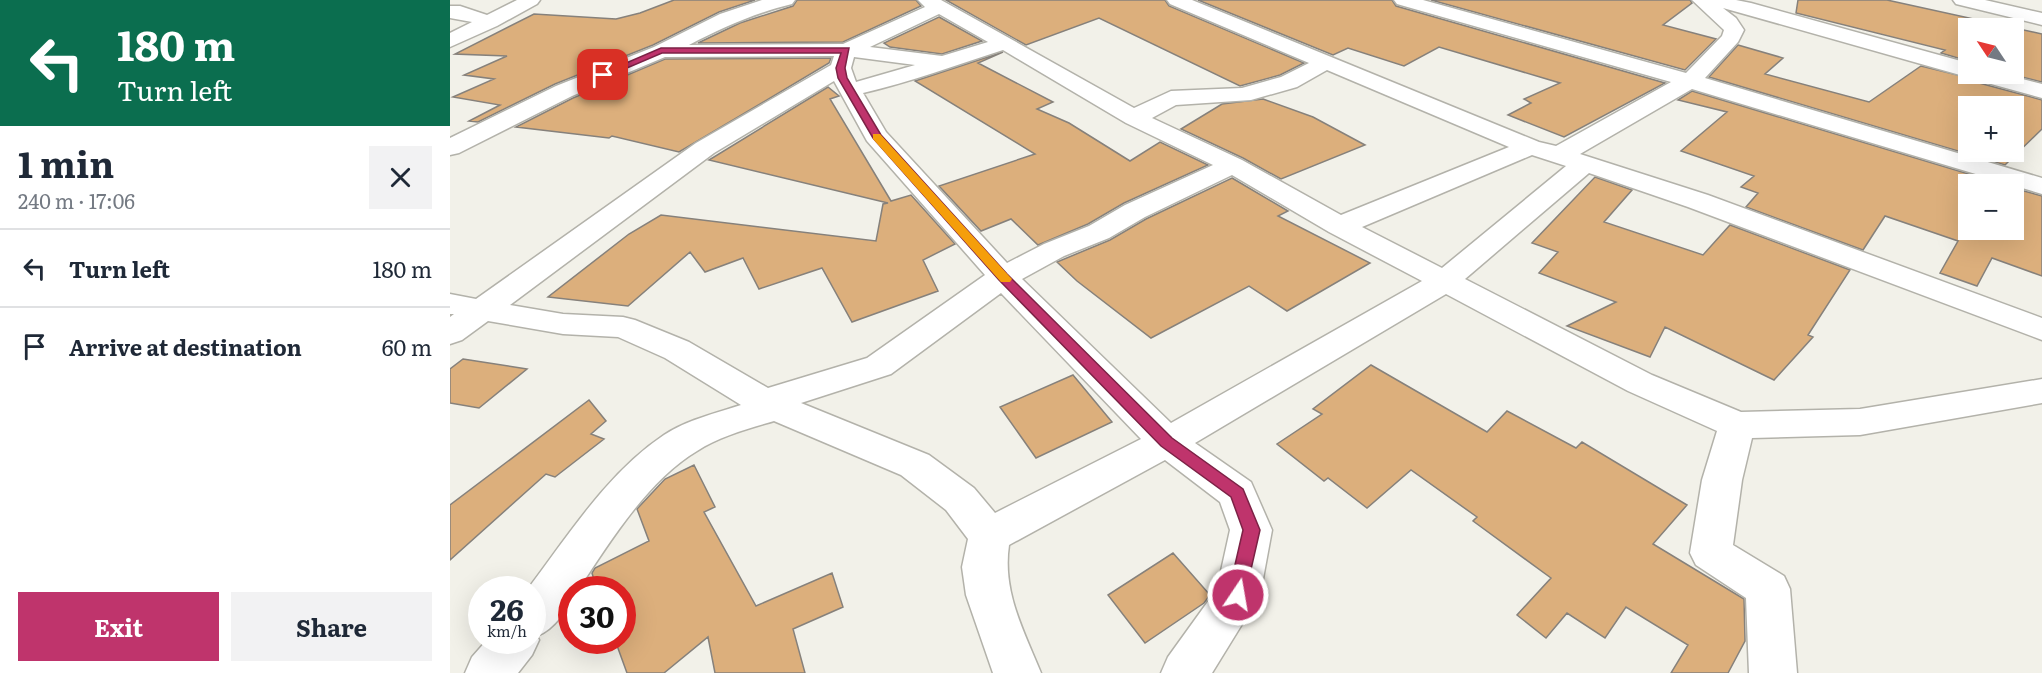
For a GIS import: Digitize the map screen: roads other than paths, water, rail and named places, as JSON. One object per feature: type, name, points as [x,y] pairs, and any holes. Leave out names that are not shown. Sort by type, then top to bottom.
[{"type":"street","points":[[450,41],[531,0]]},
{"type":"street","points":[[450,148],[564,91],[661,51],[727,18],[756,7],[786,0]]},
{"type":"street","points":[[1176,0],[1530,147],[1698,201],[2042,330]]},
{"type":"street","points":[[1403,0],[1690,81],[2042,186]]},
{"type":"street","points":[[989,536],[1167,442],[1445,281],[1572,160],[1690,81],[1731,38],[1734,30],[1729,22],[1701,0]]},
{"type":"street","points":[[1712,0],[1958,67]]},
{"type":"street","points":[[1751,9],[1770,0]]},
{"type":"street","points":[[1962,0],[2042,19]]},
{"type":"street","points":[[450,333],[465,308],[558,256],[606,218],[705,148],[752,118],[845,69],[933,4],[1134,118],[1233,165],[1340,226],[1445,281],[1640,383],[1737,425],[1860,422],[2042,391]]},
{"type":"street","points":[[450,12],[460,12],[490,22]]},
{"type":"street","points":[[661,51],[903,77],[1005,43]]},
{"type":"street","points":[[845,69],[943,62]]},
{"type":"street","points":[[1134,118],[1171,98],[1243,95],[1289,82],[1324,63]]},
{"type":"street","points":[[845,69],[876,136],[1003,277],[1167,442],[1238,493],[1251,530],[1238,595],[1185,673]]},
{"type":"street","points":[[2017,84],[2042,91]]},
{"type":"street","points":[[1340,226],[1530,147]]},
{"type":"street","points":[[764,402],[879,366],[1003,277],[1054,250],[1099,232],[1153,202],[1233,165]]},
{"type":"street","points":[[465,308],[563,324],[623,327],[677,350],[764,402],[915,465],[960,499],[989,536],[984,567],[988,595],[1017,673]]},
{"type":"street","points":[[546,599],[592,537],[645,472],[679,444],[771,408],[764,402]]},
{"type":"street","points":[[1737,425],[1722,480],[1711,553],[1768,589],[1773,673]]},
{"type":"street","points":[[489,673],[505,654]]}]
